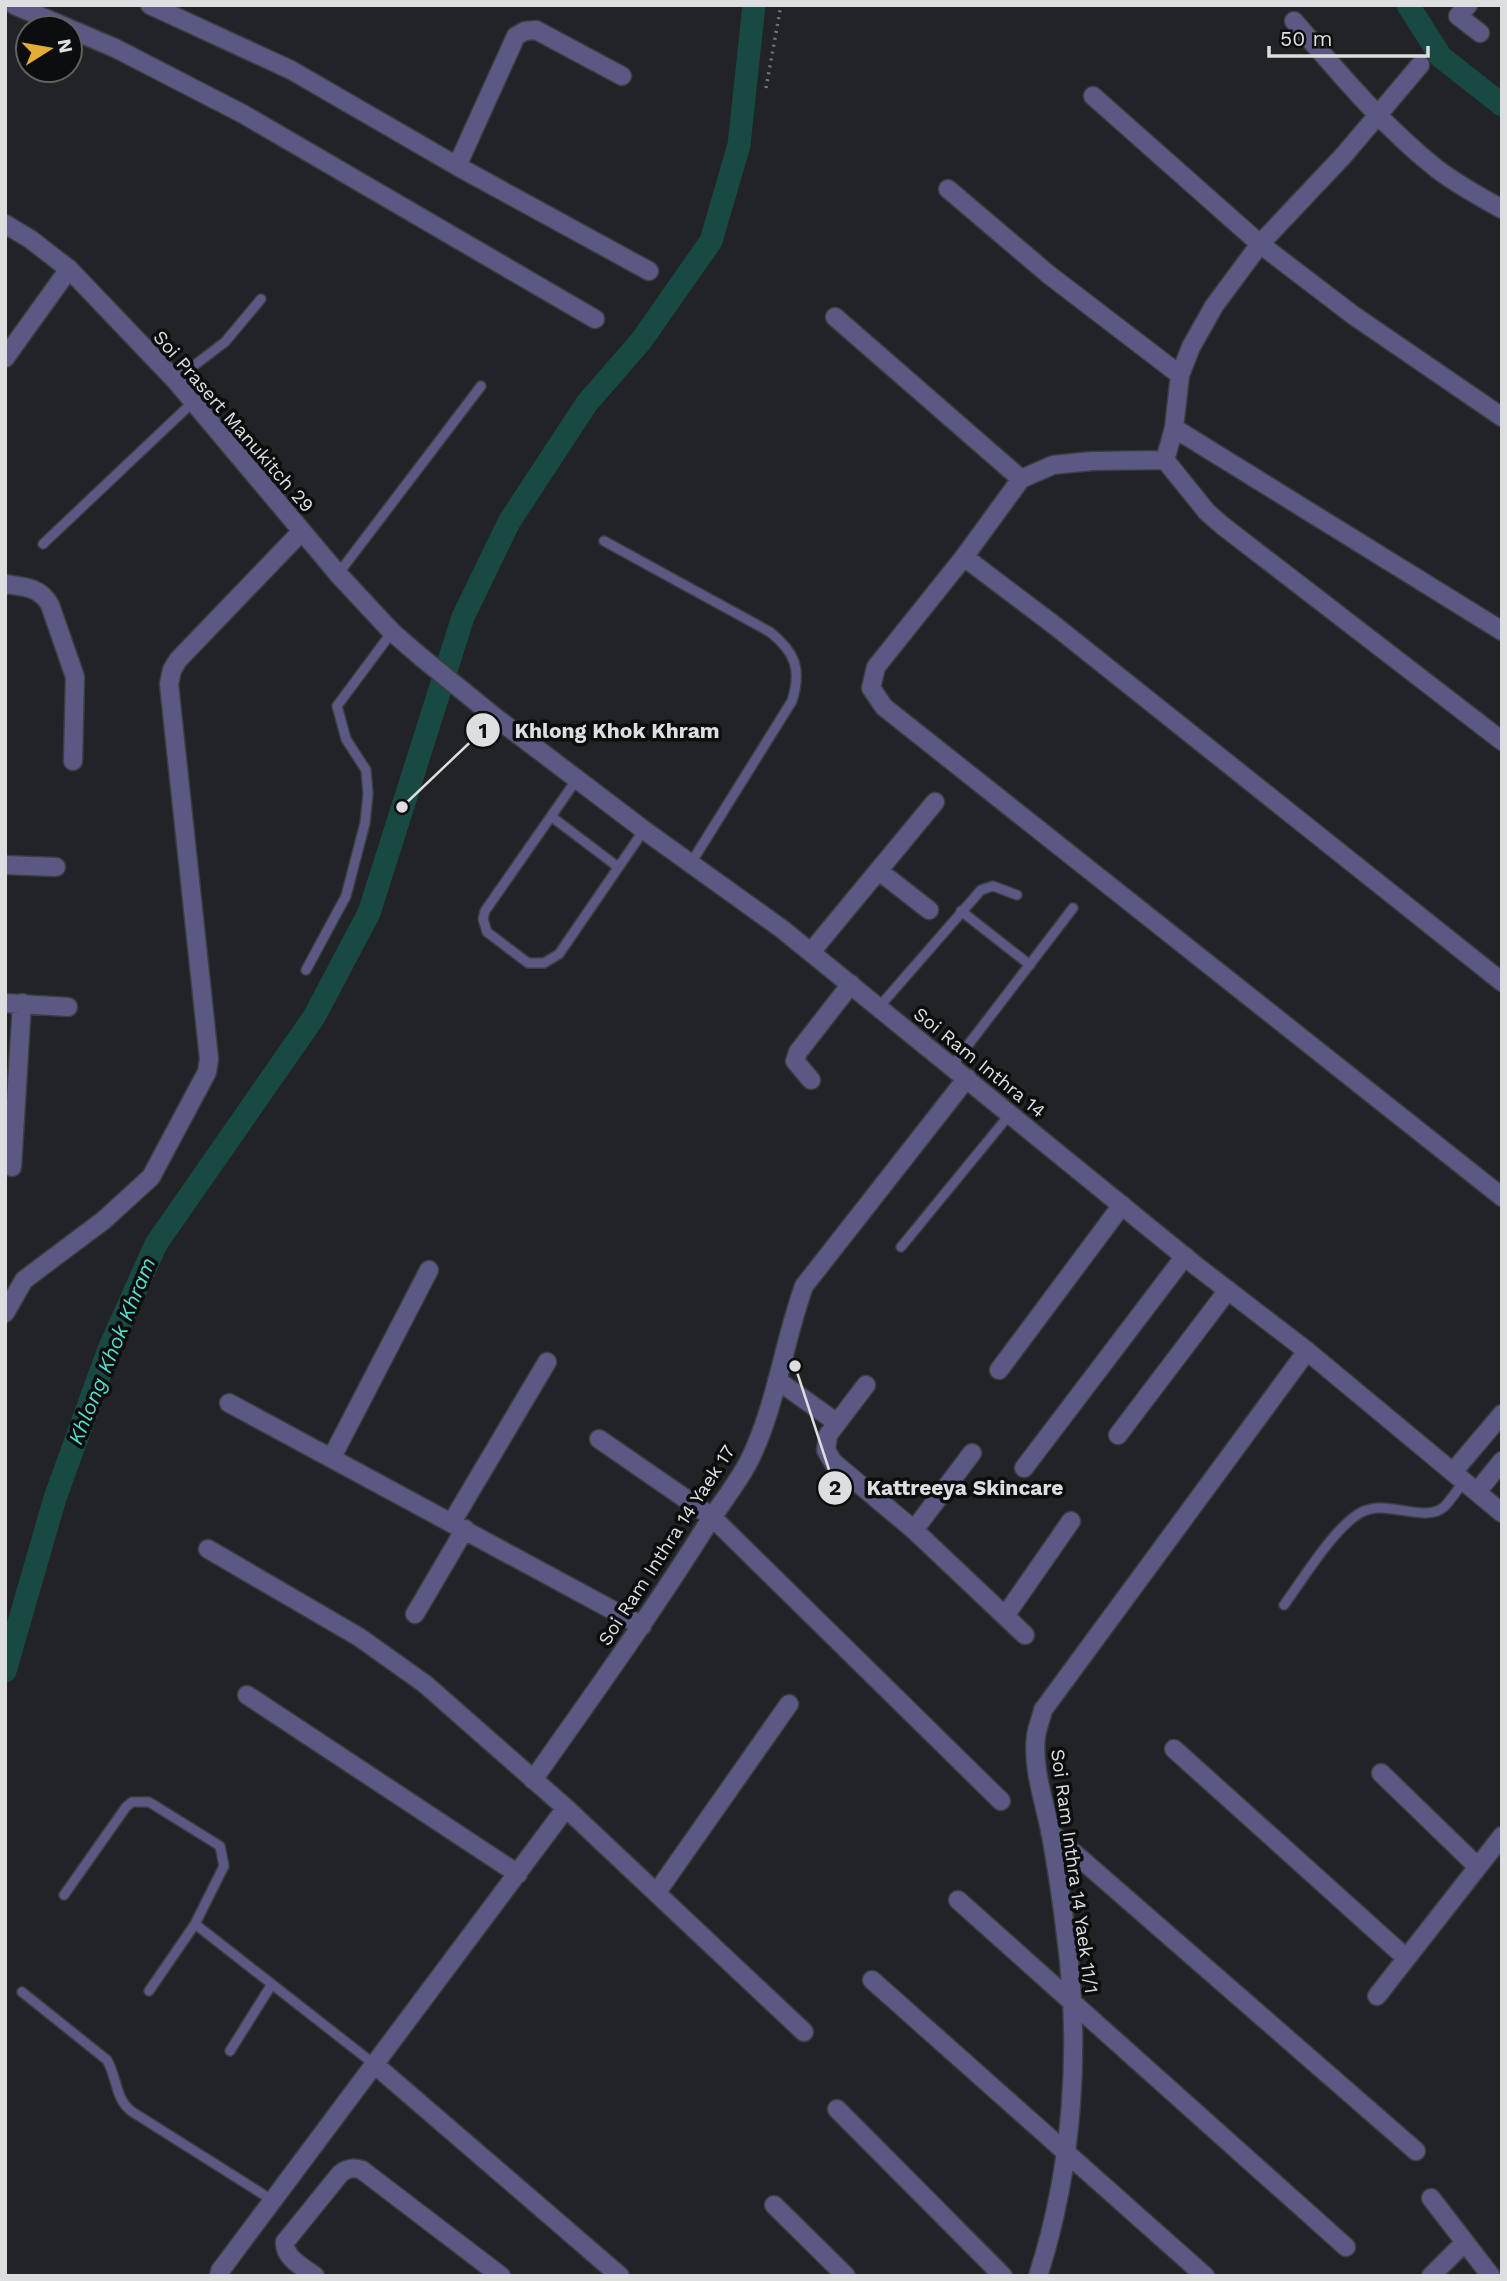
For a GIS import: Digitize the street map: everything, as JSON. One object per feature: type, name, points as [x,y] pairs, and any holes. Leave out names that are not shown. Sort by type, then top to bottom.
[{"type":"street","points":[[14,5],[35,14]]},
{"type":"street","points":[[150,5],[292,70],[457,166],[649,271]]},
{"type":"street","points":[[1468,5],[1458,16],[1480,33]]},
{"type":"street","points":[[1294,21],[1377,116],[1439,170],[1502,209]]},
{"type":"street","points":[[457,166],[516,36],[521,33],[536,30],[622,76]]},
{"type":"street","points":[[84,35],[243,114],[595,319]]},
{"type":"street","points":[[1165,460],[1174,428],[1180,375],[1191,347],[1214,306],[1260,244],[1344,155],[1420,65]]},
{"type":"street","points":[[1093,96],[1260,244],[1353,315],[1502,417]]},
{"type":"street","points":[[948,190],[1048,274],[1180,375]]},
{"type":"street","name":"Soi Prasert Manukitch 29","points":[[5,224],[30,239],[69,269],[175,380],[338,574],[392,632],[421,657]]},
{"type":"street","points":[[5,358],[69,269]]},
{"type":"street","points":[[835,317],[1021,479]]},
{"type":"street","points":[[1174,428],[1502,631]]},
{"type":"street","points":[[1165,460],[1092,461],[1053,465],[1021,479],[964,557],[876,667],[871,688],[884,707],[1502,1197]]},
{"type":"street","points":[[1165,460],[1223,526],[1502,741]]},
{"type":"street","points":[[5,1313],[24,1280],[104,1220],[151,1177],[207,1072],[209,1059],[169,684],[172,670],[178,660],[301,531]]},
{"type":"street","points":[[964,557],[1054,625],[1502,982]]},
{"type":"street","points":[[5,584],[37,589],[50,605],[75,677],[73,761]]},
{"type":"street","name":"Soi Ram Inthra 14","points":[[421,657],[644,830],[811,952],[1185,1256],[1307,1350],[1502,1513]]},
{"type":"street","points":[[811,952],[935,802]]},
{"type":"street","points":[[5,865],[56,867]]},
{"type":"street","points":[[879,871],[929,910]]},
{"type":"street","points":[[811,1080],[795,1061],[797,1052],[851,984]]},
{"type":"street","points":[[12,1167],[14,1003],[68,1007]]},
{"type":"street","name":"Soi Ram Inthra 14 Yaek 17","points":[[533,1780],[642,1626],[748,1463],[777,1380],[791,1323],[804,1286],[967,1078]]},
{"type":"street","points":[[999,1370],[1122,1205]]},
{"type":"street","points":[[1024,1468],[1185,1256]]},
{"type":"street","points":[[332,1457],[429,1270]]},
{"type":"street","points":[[1118,1435],[1228,1290]]},
{"type":"street","name":"Soi Ram Inthra 14 Yaek 11/1","points":[[1039,2273],[1067,2153],[1073,2050],[1065,1926],[1037,1768],[1036,1735],[1043,1710],[1307,1350]]},
{"type":"street","points":[[415,1614],[459,1525],[547,1362]]},
{"type":"street","points":[[777,1380],[836,1422]]},
{"type":"street","points":[[866,1385],[828,1435],[826,1450],[833,1462],[914,1530],[1025,1635]]},
{"type":"street","points":[[229,1402],[642,1626]]},
{"type":"street","points":[[1464,1482],[1502,1414]]},
{"type":"street","points":[[599,1439],[712,1517],[1002,1801]]},
{"type":"street","points":[[914,1530],[972,1453]]},
{"type":"street","points":[[1464,1482],[1502,1461]]},
{"type":"street","points":[[1005,1616],[1071,1521]]},
{"type":"street","points":[[208,1549],[359,1637],[414,1676],[566,1808],[804,2032]]},
{"type":"street","points":[[247,1695],[518,1874]]},
{"type":"street","points":[[657,1892],[789,1704]]},
{"type":"street","points":[[1174,1749],[1405,1957]]},
{"type":"street","points":[[1381,1773],[1478,1867]]},
{"type":"street","points":[[222,2274],[272,2200],[566,1808]]},
{"type":"street","points":[[1050,1832],[1416,2151]]},
{"type":"street","points":[[1377,1996],[1502,1836]]},
{"type":"street","points":[[958,1900],[1346,2247]]},
{"type":"street","points":[[872,1980],[1205,2276]]},
{"type":"street","points":[[374,2064],[620,2276]]},
{"type":"street","points":[[837,2109],[1003,2276]]},
{"type":"street","points":[[315,2276],[289,2256],[285,2242],[340,2174],[356,2168],[501,2276]]},
{"type":"street","points":[[1430,2198],[1491,2276]]},
{"type":"street","points":[[774,2205],[846,2276]]},
{"type":"street","points":[[1431,2276],[1465,2242]]},
{"type":"lane","points":[[175,380],[225,342],[261,299]]},
{"type":"lane","points":[[338,574],[481,386]]},
{"type":"lane","points":[[43,544],[193,402]]},
{"type":"lane","points":[[604,541],[770,632],[786,645],[794,660],[797,683],[792,701],[691,863]]},
{"type":"lane","points":[[306,970],[346,896],[365,824],[368,794],[366,770],[346,739],[337,705],[392,632]]},
{"type":"lane","points":[[577,779],[488,904],[483,919],[487,932],[528,963],[544,963],[559,954],[644,830]]},
{"type":"lane","points":[[552,817],[618,867]]},
{"type":"lane","points":[[879,1007],[981,890],[987,887],[1006,889],[1017,895]]},
{"type":"lane","points":[[952,1066],[1073,908]]},
{"type":"lane","points":[[961,911],[1030,965]]},
{"type":"lane","points":[[901,1247],[1010,1114]]},
{"type":"lane","points":[[1284,1605],[1344,1525],[1362,1512],[1387,1507],[1428,1513],[1436,1511],[1443,1507],[1464,1482]]},
{"type":"lane","points":[[64,1895],[132,1802],[149,1802],[220,1846],[224,1866],[195,1924],[149,1991]]},
{"type":"lane","points":[[195,1924],[374,2064]]},
{"type":"lane","points":[[230,2051],[272,1984]]},
{"type":"lane","points":[[22,1992],[107,2060],[113,2069],[123,2105],[272,2200]]},
{"type":"path","points":[[766,88],[780,5]]},
{"type":"waterway","name":"Khlong Khok Khram","points":[[5,1671],[55,1498],[109,1349],[156,1244],[314,1017],[369,913],[463,617],[509,522],[587,403],[641,341],[711,241],[739,145],[754,5]]},
{"type":"waterway","points":[[1408,5],[1441,57],[1502,105]]},
{"type":"place","name":"Khlong Khok Khram","points":[[402,807]]},
{"type":"place","name":"Kattreeya Skincare","points":[[795,1366]]}]
